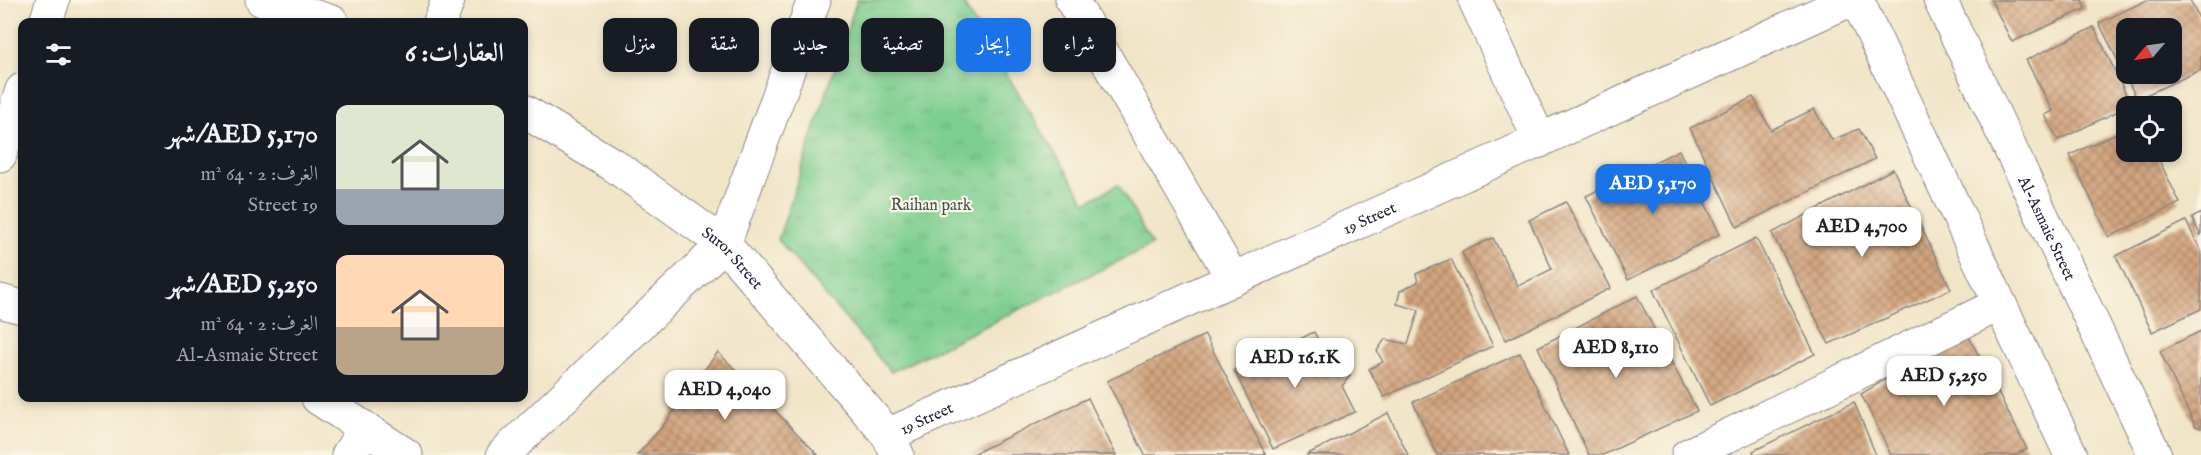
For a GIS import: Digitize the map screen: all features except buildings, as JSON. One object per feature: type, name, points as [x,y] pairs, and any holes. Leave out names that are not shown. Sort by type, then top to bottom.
[{"type":"street","points":[[47,18],[53,0]]},
{"type":"street","points":[[262,0],[319,18]]},
{"type":"street","points":[[441,18],[448,0]]},
{"type":"street","points":[[503,455],[724,244],[814,0]]},
{"type":"street","points":[[1072,0],[1233,279]]},
{"type":"street","points":[[1475,0],[1540,141]]},
{"type":"street","name":"19 Street","points":[[893,445],[1233,279],[1850,0]]},
{"type":"street","points":[[1857,0],[1998,305],[2071,455]]},
{"type":"street","name":"Al-Asmaie Street","points":[[1940,0],[2156,455]]},
{"type":"street","points":[[0,155],[18,102]]},
{"type":"street","name":"Suror Street","points":[[528,113],[615,166],[724,244],[893,445]]},
{"type":"street","points":[[0,302],[18,306]]},
{"type":"street","points":[[1689,455],[1998,305]]},
{"type":"street","points":[[322,402],[357,442],[406,455]]},
{"type":"green space","name":"Raihan park","points":[[857,0],[961,0],[972,18],[956,18],[956,72],[1005,72],[1086,203],[1118,184],[1152,245],[891,372],[778,240],[833,72],[849,72],[849,24]]}]
